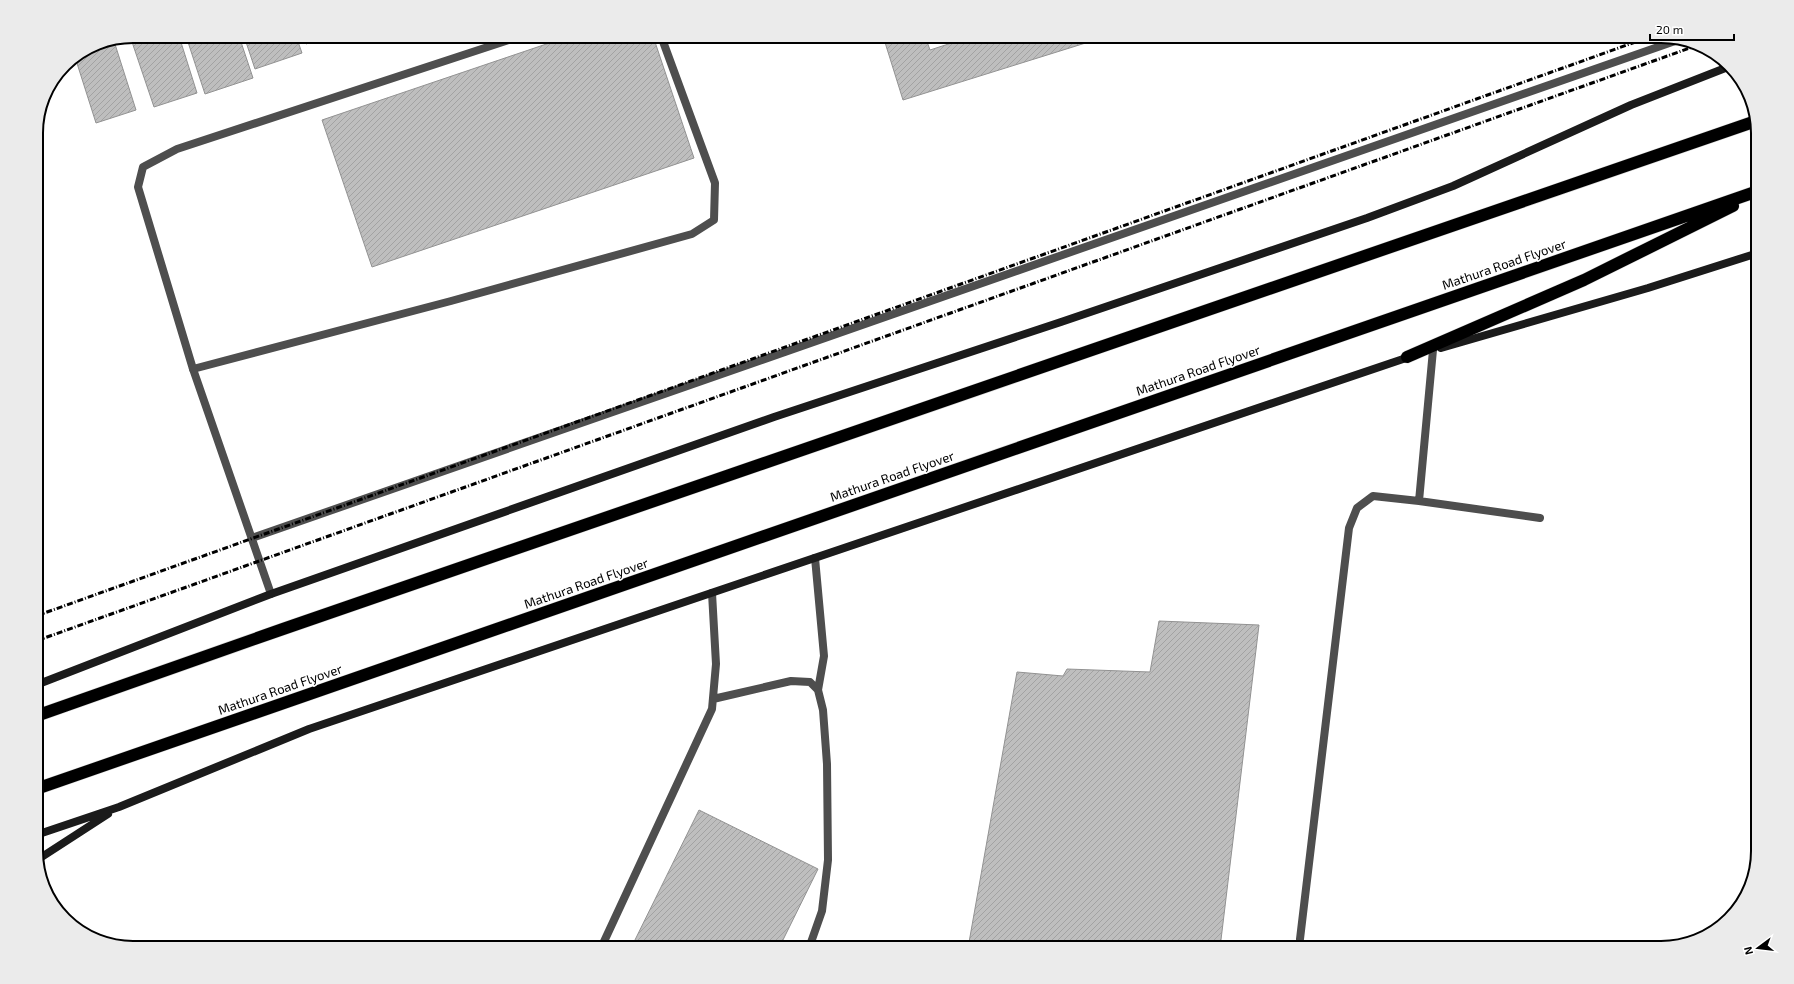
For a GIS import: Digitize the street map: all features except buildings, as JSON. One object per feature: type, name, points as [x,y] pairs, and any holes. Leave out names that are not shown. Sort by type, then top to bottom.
[{"type":"highway","points":[[43,714],[298,624],[1750,123]]},
{"type":"highway","name":"Mathura Road Flyover","points":[[43,787],[1644,230],[1751,194]]},
{"type":"highway","points":[[1407,357],[1584,280],[1751,196]]},
{"type":"main road","points":[[43,683],[271,594],[774,417],[1076,317],[1367,218],[1453,186],[1631,105],[1724,69]]},
{"type":"main road","points":[[43,833],[119,807],[309,729],[1407,357],[1648,288],[1751,255]]},
{"type":"main road","points":[[43,856],[119,807]]},
{"type":"street","points":[[271,594],[193,369],[138,187],[143,167],[177,149],[500,43]]},
{"type":"street","points":[[193,369],[451,302],[692,234],[714,220],[715,182],[664,43]]},
{"type":"street","points":[[252,538],[1668,44]]},
{"type":"street","points":[[1419,501],[1433,350]]},
{"type":"street","points":[[1300,939],[1349,528],[1358,508],[1373,496],[1540,518]]},
{"type":"street","points":[[811,941],[822,911],[828,860],[824,710],[818,690],[824,656],[815,558]]},
{"type":"street","points":[[604,941],[712,709],[716,664],[712,592]]},
{"type":"street","points":[[713,699],[791,681],[810,682],[818,690]]},
{"type":"railway","points":[[43,613],[1632,43]]},
{"type":"railway","points":[[43,638],[1690,48]]}]
